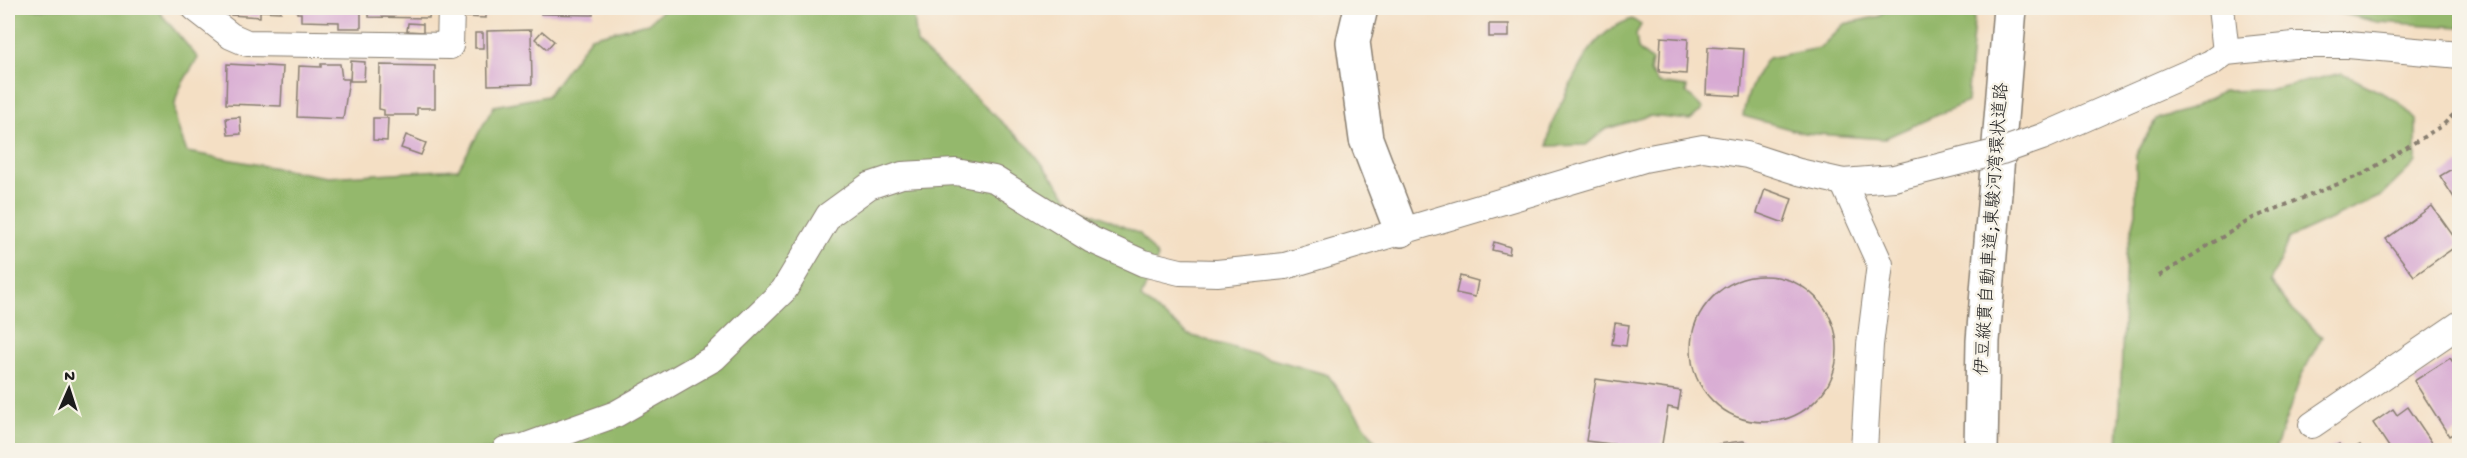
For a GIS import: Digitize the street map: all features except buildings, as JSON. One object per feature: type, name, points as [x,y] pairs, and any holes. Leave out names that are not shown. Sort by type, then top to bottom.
[{"type":"main road","points":[[1361,8],[1353,42],[1366,139],[1401,230]]},
{"type":"main road","name":"伊豆縦貫自動車道;東駿河湾環状道路","points":[[1981,450],[1983,341],[2010,8]]},
{"type":"street","points":[[195,8],[231,36],[247,43],[450,46],[451,8]]},
{"type":"street","points":[[2219,57],[2221,8]]},
{"type":"street","points":[[505,450],[521,448],[616,414],[714,358],[784,290],[829,216],[869,186],[902,176],[956,171],[994,179],[1092,240],[1143,263],[1179,272],[1217,273],[1285,266],[1644,159],[1703,147],[1747,155],[1798,172],[1843,182],[1894,178],[2002,151],[2042,137],[2219,57],[2294,45],[2348,45],[2460,55]]},
{"type":"street","points":[[1843,182],[1880,264],[1870,345],[1864,450]]},
{"type":"street","points":[[2312,425],[2460,324]]},
{"type":"path","points":[[2159,276],[2253,218],[2363,174],[2443,125],[2460,108]]},
{"type":"green space","points":[[8,8],[156,8],[198,58],[182,84],[175,103],[177,123],[187,152],[327,177],[458,169],[494,106],[547,96],[591,37],[648,23],[665,8],[929,8],[914,17],[917,44],[1030,148],[1073,204],[1140,234],[1158,257],[1141,298],[1189,335],[1328,375],[1382,450],[8,450]]},
{"type":"green space","points":[[1885,8],[1975,8],[1967,102],[1883,139],[1804,133],[1743,116],[1752,86],[1768,58],[1820,48],[1844,24],[1880,16]]},
{"type":"green space","points":[[2318,8],[2459,8],[2459,27],[2377,22]]},
{"type":"green space","points":[[1632,19],[1641,25],[1636,34],[1638,49],[1652,61],[1650,72],[1658,83],[1687,87],[1686,92],[1703,109],[1690,120],[1649,116],[1606,129],[1586,145],[1548,146],[1554,118],[1588,52],[1607,33]]},
{"type":"green space","points":[[2342,73],[2398,101],[2416,120],[2416,162],[2381,196],[2289,238],[2271,282],[2290,307],[2322,337],[2301,376],[2275,450],[2118,450],[2126,254],[2136,213],[2136,155],[2156,119],[2190,109],[2223,91],[2268,90]]}]
